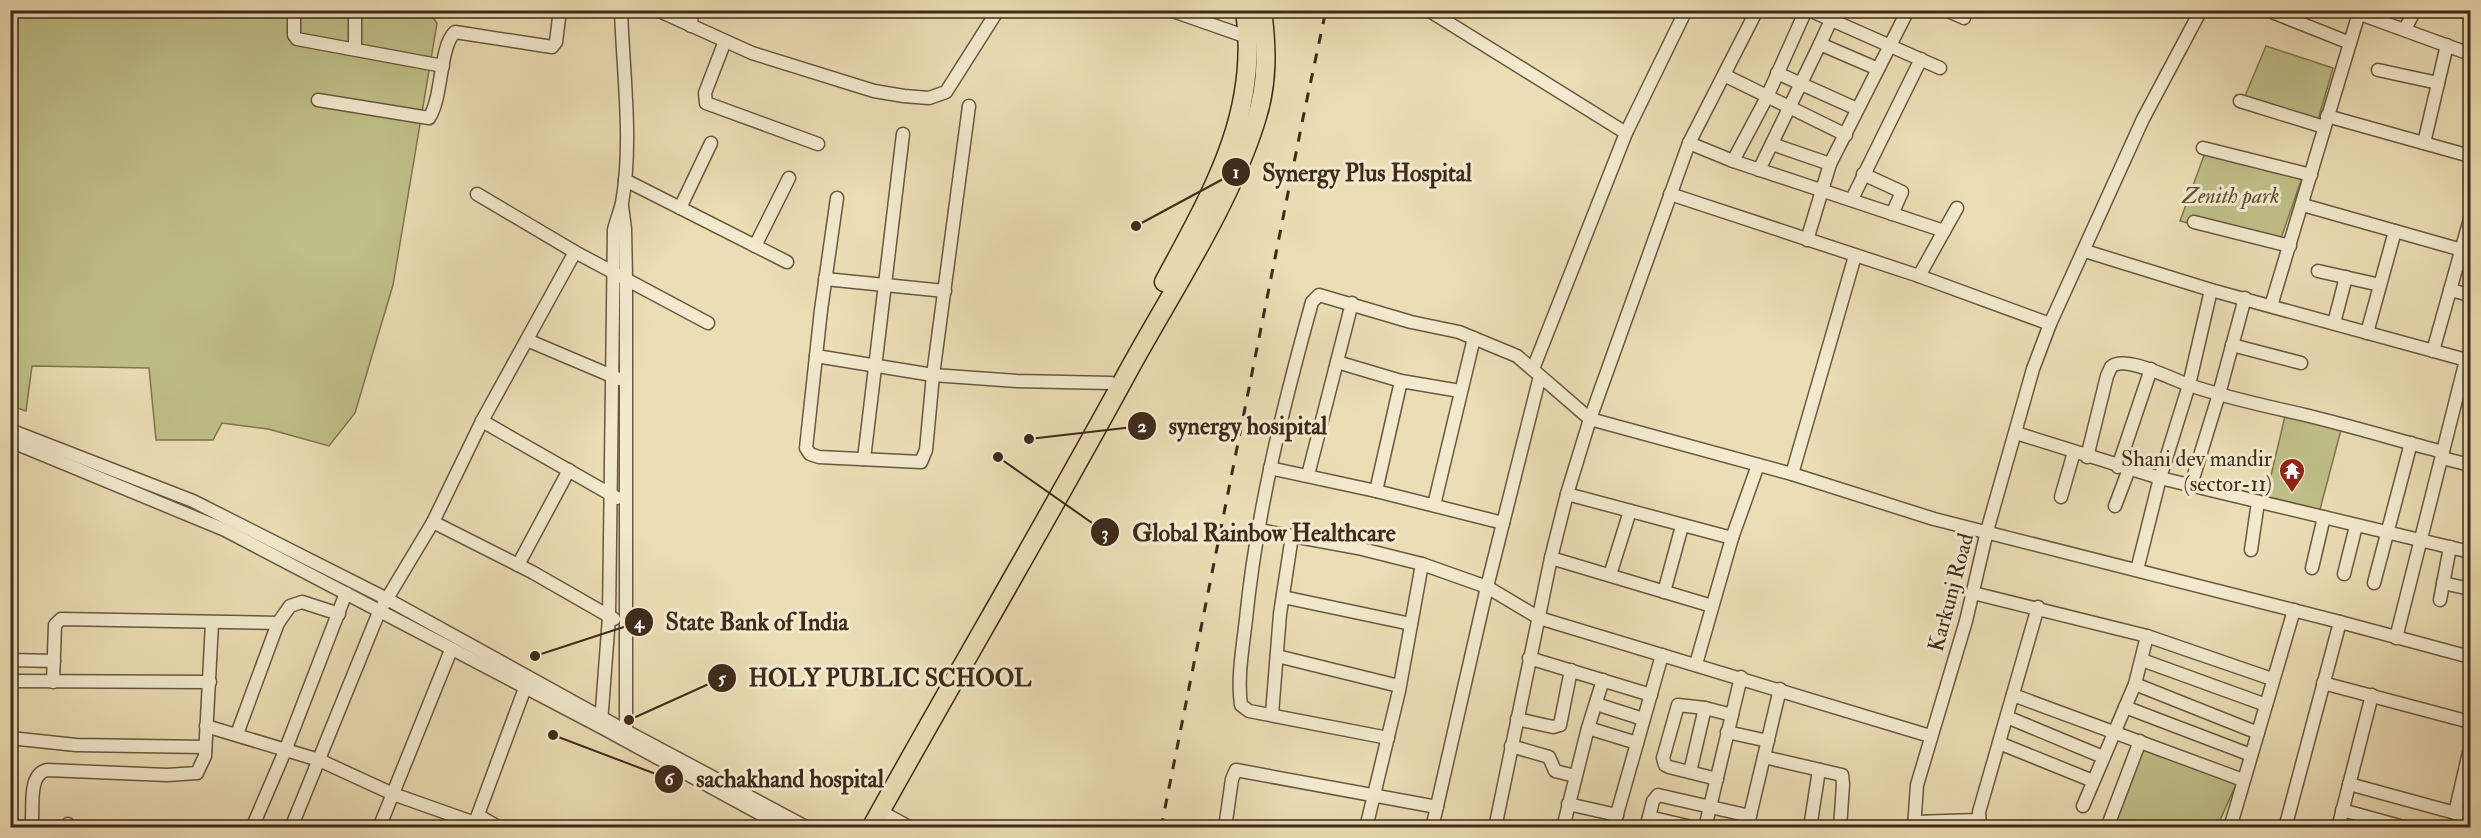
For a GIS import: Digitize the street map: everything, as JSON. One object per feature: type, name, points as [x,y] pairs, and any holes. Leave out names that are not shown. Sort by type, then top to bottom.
[{"type":"highway","points":[[858,828],[1111,383],[1207,201],[1237,127],[1245,94],[1248,72],[1245,10]]},
{"type":"highway","points":[[871,828],[1105,415],[1223,198],[1248,144],[1266,83],[1266,45],[1262,10]]},
{"type":"street","points":[[294,10],[294,35],[297,39],[443,66]]},
{"type":"street","points":[[355,10],[355,48]]},
{"type":"street","points":[[318,100],[426,119],[431,117],[449,39],[455,32],[552,47],[556,42],[560,10]]},
{"type":"street","points":[[601,722],[609,616],[614,230],[625,180],[626,122],[621,10]]},
{"type":"street","points":[[657,10],[752,53],[874,91],[929,98],[946,92],[998,10]]},
{"type":"street","points":[[691,26],[692,10]]},
{"type":"street","points":[[1170,10],[1247,37]]},
{"type":"street","points":[[1428,10],[1626,133]]},
{"type":"street","points":[[1432,828],[1536,372],[1626,133],[1686,10]]},
{"type":"street","points":[[1495,828],[1551,558],[1567,494],[1590,419],[1689,143],[1757,10]]},
{"type":"street","points":[[1733,161],[1767,97],[1807,10],[1940,68]]},
{"type":"street","points":[[1807,240],[1830,164],[1908,10]]},
{"type":"street","points":[[1946,10],[1964,18]]},
{"type":"street","name":"Karkunj Road","points":[[1914,825],[1917,785],[1973,593],[2033,369],[2050,324],[2143,119],[2201,10]]},
{"type":"street","points":[[2267,10],[2350,43]]},
{"type":"street","points":[[2405,29],[2415,10]]},
{"type":"street","points":[[2271,306],[2350,43],[2355,12],[2470,54]]},
{"type":"street","points":[[1760,170],[1831,20]]},
{"type":"street","points":[[725,41],[705,93],[706,103],[818,144]]},
{"type":"street","points":[[1820,44],[1878,69]]},
{"type":"street","points":[[2424,144],[2447,45]]},
{"type":"street","points":[[1852,199],[1921,59]]},
{"type":"street","points":[[2378,70],[2438,83]]},
{"type":"street","points":[[1777,73],[1857,109]]},
{"type":"street","points":[[1724,75],[1846,135]]},
{"type":"street","points":[[2240,101],[2470,156]]},
{"type":"street","points":[[837,198],[825,279],[806,448],[810,454],[819,457],[921,462],[926,450],[933,375],[969,106]]},
{"type":"street","points":[[864,459],[883,285],[903,134]]},
{"type":"street","points":[[680,208],[711,143]]},
{"type":"street","points":[[1689,143],[1733,161],[1944,231]]},
{"type":"street","points":[[1772,144],[1830,164]]},
{"type":"street","points":[[2203,148],[2311,175]]},
{"type":"street","points":[[1863,174],[1902,192],[1892,214]]},
{"type":"street","points":[[755,246],[789,178]]},
{"type":"street","points":[[625,180],[787,262]]},
{"type":"street","points":[[477,194],[575,252],[708,323]]},
{"type":"street","points":[[1670,194],[1920,276],[2050,324]]},
{"type":"street","points":[[621,205],[625,229],[626,279],[626,737]]},
{"type":"street","points":[[2303,205],[2462,250]]},
{"type":"street","points":[[1920,276],[1957,207]]},
{"type":"street","points":[[2433,351],[2462,250],[2468,237],[2470,219]]},
{"type":"street","points":[[2194,222],[2290,246]]},
{"type":"street","points":[[2367,333],[2395,231]]},
{"type":"street","points":[[2085,251],[2211,290],[2468,361],[2396,638]]},
{"type":"street","points":[[291,828],[379,612],[433,522],[482,421],[575,252]]},
{"type":"street","points":[[1792,474],[1856,256]]},
{"type":"street","points":[[2318,271],[2380,285]]},
{"type":"street","points":[[2334,324],[2346,278]]},
{"type":"street","points":[[825,279],[945,291]]},
{"type":"street","points":[[2137,570],[2160,477],[2189,385],[2211,290]]},
{"type":"street","points":[[2450,290],[2470,295]]},
{"type":"street","points":[[1388,738],[1244,708],[1240,699],[1251,574],[1278,425],[1313,298],[1322,295],[1474,338],[1517,356],[1590,419],[1792,474],[1934,519],[2340,621],[2470,657]]},
{"type":"street","points":[[2191,485],[2245,298]]},
{"type":"street","points":[[1308,475],[1352,303]]},
{"type":"street","points":[[1434,505],[1474,338]]},
{"type":"street","points":[[527,340],[626,382]]},
{"type":"street","points":[[2232,345],[2301,363]]},
{"type":"street","points":[[816,356],[933,375],[1017,381],[1111,383]]},
{"type":"street","points":[[1337,362],[1401,381],[1460,391]]},
{"type":"street","points":[[2087,457],[2111,367],[2119,363],[2151,369],[2189,385],[2219,394],[2411,443],[2470,465]]},
{"type":"street","points":[[2115,506],[2151,369]]},
{"type":"street","points":[[1376,491],[1401,381]]},
{"type":"street","points":[[482,421],[626,504]]},
{"type":"street","points":[[10,430],[193,501],[387,599],[786,828]]},
{"type":"street","points":[[2016,434],[2124,468],[2355,526],[2470,552]]},
{"type":"street","points":[[10,441],[225,530],[525,688],[601,722]]},
{"type":"street","points":[[2374,584],[2411,443]]},
{"type":"street","points":[[2061,497],[2074,452]]},
{"type":"street","points":[[1696,664],[1732,538],[1758,465]]},
{"type":"street","points":[[1270,468],[1376,491],[1503,523]]},
{"type":"street","points":[[518,565],[569,470]]},
{"type":"street","points":[[1567,494],[1732,538]]},
{"type":"street","points":[[2251,550],[2258,502]]},
{"type":"street","points":[[1610,575],[1630,511]]},
{"type":"street","points":[[2312,568],[2324,517]]},
{"type":"street","points":[[433,522],[518,565],[625,626]]},
{"type":"street","points":[[1664,592],[1682,526]]},
{"type":"street","points":[[2344,574],[2355,526]]},
{"type":"street","points":[[1259,530],[1358,548],[1422,564],[1487,587],[1539,618],[1741,677],[1930,736]]},
{"type":"street","points":[[1272,714],[1283,597],[1292,536]]},
{"type":"street","points":[[2440,600],[2450,548]]},
{"type":"street","points":[[1551,558],[1712,606]]},
{"type":"street","points":[[1366,828],[1388,738],[1422,564]]},
{"type":"street","points":[[2443,583],[2470,589]]},
{"type":"street","points":[[252,828],[285,751],[346,593]]},
{"type":"street","points":[[1973,593],[2038,607],[2147,636],[2272,679]]},
{"type":"street","points":[[1283,597],[1411,624]]},
{"type":"street","points":[[237,734],[278,623],[290,606],[298,602],[339,614]]},
{"type":"street","points":[[1914,825],[1979,824],[1999,743],[2038,607]]},
{"type":"street","points":[[2230,828],[2294,610]]},
{"type":"street","points":[[53,682],[55,625],[60,619],[278,623]]},
{"type":"street","points":[[2285,828],[2340,621]]},
{"type":"street","points":[[32,819],[35,784],[40,772],[47,770],[193,775],[202,766],[205,756],[212,623]]},
{"type":"street","points":[[2083,806],[2135,684],[2147,636]]},
{"type":"street","points":[[379,828],[451,650]]},
{"type":"street","points":[[1568,804],[1615,821],[1662,655]]},
{"type":"street","points":[[1277,656],[1399,686]]},
{"type":"street","points":[[1529,658],[1651,695]]},
{"type":"street","points":[[10,660],[54,661]]},
{"type":"street","points":[[2142,660],[2266,705]]},
{"type":"street","points":[[1517,719],[1553,727],[1560,725],[1571,670]]},
{"type":"street","points":[[1705,828],[1741,677]]},
{"type":"street","points":[[1563,828],[1588,728],[1604,680]]},
{"type":"street","points":[[10,681],[210,682]]},
{"type":"street","points":[[2323,683],[2470,722]]},
{"type":"street","points":[[2135,684],[2258,733]]},
{"type":"street","points":[[476,822],[525,688]]},
{"type":"street","points":[[1696,828],[1647,822],[1653,801],[1658,795],[1710,807],[1749,822],[1780,689]]},
{"type":"street","points":[[2013,695],[2243,780]]},
{"type":"street","points":[[2338,828],[2372,695]]},
{"type":"street","points":[[1596,704],[1643,719]]},
{"type":"street","points":[[1717,779],[1665,765],[1663,758],[1678,705],[1705,708],[1732,715]]},
{"type":"street","points":[[2125,707],[2251,755]]},
{"type":"street","points":[[1690,772],[1705,708]]},
{"type":"street","points":[[2007,717],[2103,757]]},
{"type":"street","points":[[206,726],[319,760],[393,794],[500,828]]},
{"type":"street","points":[[1588,728],[1637,743]]},
{"type":"street","points":[[1727,732],[1768,741]]},
{"type":"street","points":[[626,737],[808,828]]},
{"type":"street","points":[[10,738],[76,746],[205,747]]},
{"type":"street","points":[[2107,828],[2140,741]]},
{"type":"street","points":[[1999,743],[2093,781]]},
{"type":"street","points":[[1511,747],[1549,757],[1555,771],[1575,776]]},
{"type":"street","points":[[2455,813],[2470,748]]},
{"type":"street","points":[[1764,757],[1836,773],[1843,778],[1840,828]]},
{"type":"street","points":[[1225,828],[1232,779],[1236,770],[1437,807]]},
{"type":"street","points":[[1810,828],[1819,770]]},
{"type":"street","points":[[2349,784],[2470,817]]},
{"type":"street","points":[[2342,810],[2407,828]]},
{"type":"street","points":[[880,811],[911,828]]},
{"type":"green space","points":[[11,11],[428,11],[437,23],[393,285],[355,413],[329,446],[268,429],[222,423],[213,440],[156,440],[149,368],[32,366],[26,411],[11,406]]},
{"type":"green space","points":[[2266,46],[2333,68],[2318,120],[2245,96]]},
{"type":"green space","name":"Zenith park","points":[[2206,150],[2303,175],[2278,247],[2180,221]]},
{"type":"green space","points":[[2286,412],[2342,426],[2318,517],[2264,505]]},
{"type":"green space","points":[[2139,741],[2237,782],[2217,827],[2110,828]]},
{"type":"railway","points":[[1161,828],[1326,10]]},
{"type":"place","name":"Synergy Plus Hospital","points":[[1136,226]]},
{"type":"place","name":"synergy hosipital","points":[[1029,439]]},
{"type":"place","name":"Global Rainbow Healthcare","points":[[998,457]]},
{"type":"place","name":"Shani dev mandir (sector-11)","points":[[2292,494]]},
{"type":"place","name":"State Bank of India","points":[[535,656]]},
{"type":"place","name":"HOLY PUBLIC SCHOOL","points":[[629,720]]},
{"type":"place","name":"sachakhand hospital","points":[[553,735]]}]
